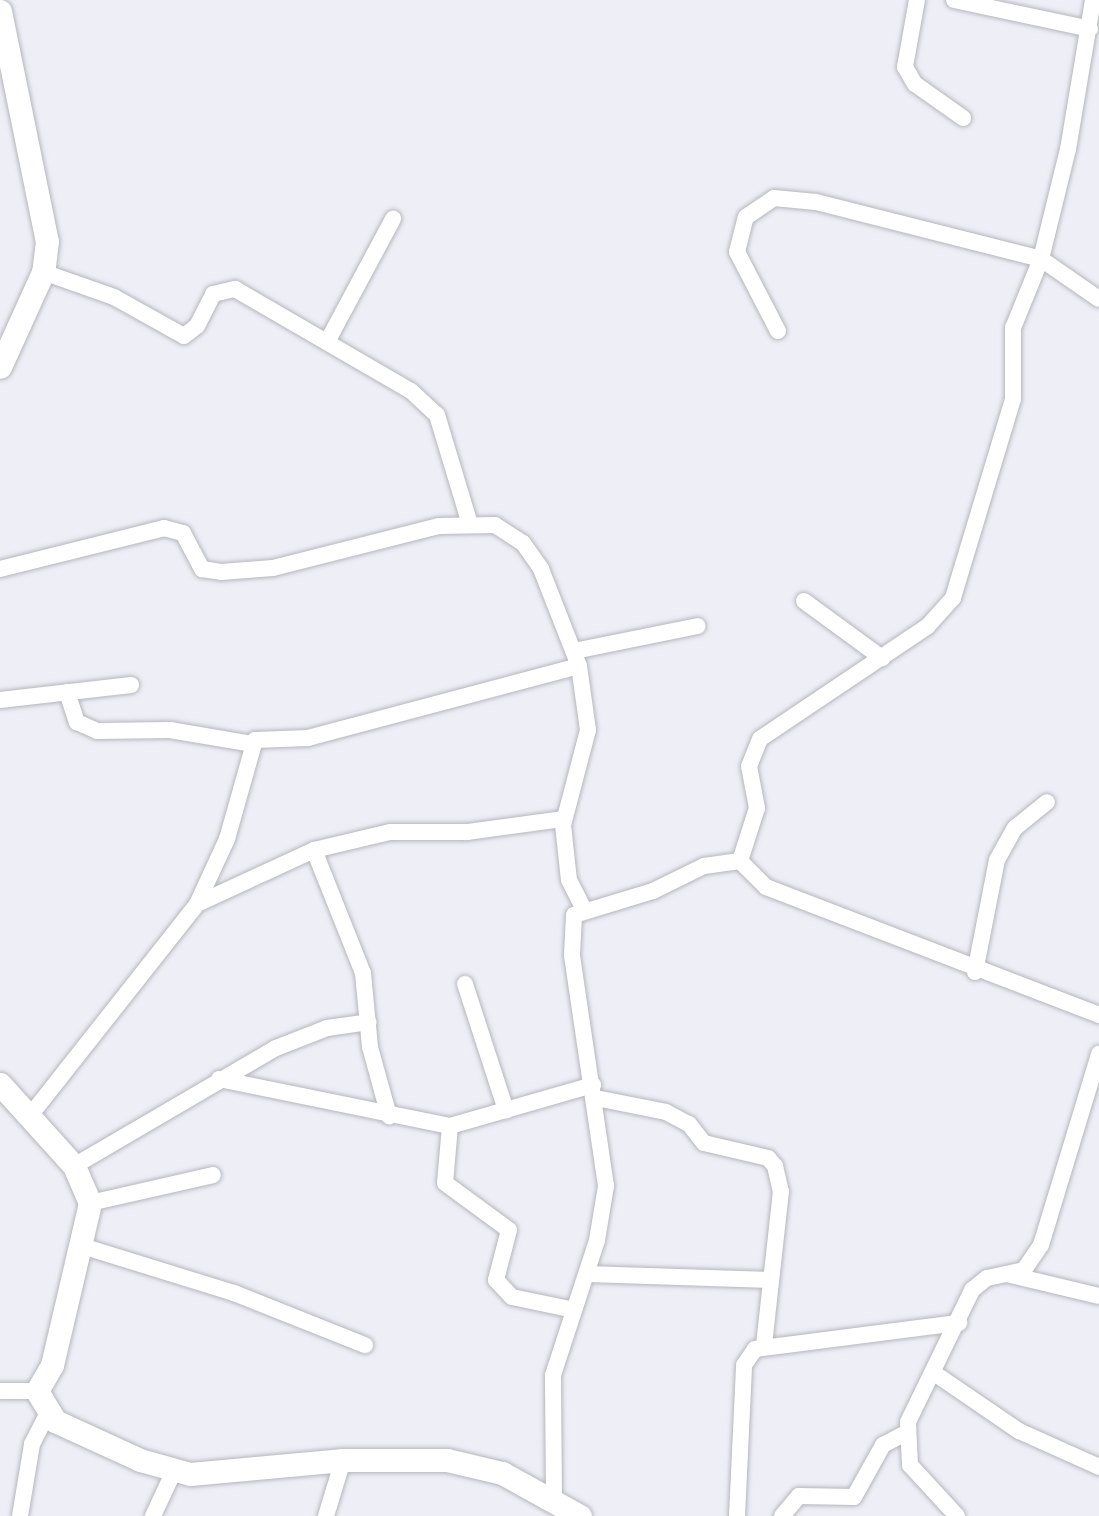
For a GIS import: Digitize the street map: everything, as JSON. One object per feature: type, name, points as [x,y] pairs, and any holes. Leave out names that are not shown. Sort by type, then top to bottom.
[{"type":"street","points":[[917,0],[905,67],[915,84],[963,118]]},
{"type":"street","points":[[954,0],[1090,29]]},
{"type":"street","points":[[740,862],[757,808],[749,766],[760,739],[928,626],[953,598],[986,501],[1015,384],[1013,328],[1041,259],[1090,29],[1093,0]]},
{"type":"street","points":[[0,11],[43,218],[43,272],[0,367]]},
{"type":"street","points":[[778,331],[737,252],[746,217],[774,198],[816,202],[1041,259],[1098,294]]},
{"type":"street","points":[[327,342],[393,219]]},
{"type":"street","points":[[43,272],[114,297],[184,336],[197,326],[213,294],[235,289],[411,391],[437,415],[469,522]]},
{"type":"street","points":[[0,569],[164,528],[183,533],[202,569],[273,568],[469,522],[495,524],[523,543],[552,592],[577,658],[588,730],[563,819],[569,880],[583,908]]},
{"type":"street","points":[[804,601],[883,658]]},
{"type":"street","points":[[67,692],[77,722],[97,731],[170,730],[251,744],[308,738],[577,658],[698,626]]},
{"type":"street","points":[[0,700],[131,685]]},
{"type":"street","points":[[29,1117],[197,904],[227,839],[251,744]]},
{"type":"street","points":[[975,972],[997,860],[1016,828],[1047,802]]},
{"type":"street","points":[[197,904],[314,850],[400,830],[467,832],[563,819]]},
{"type":"street","points":[[314,850],[363,973],[369,1022],[389,1116]]},
{"type":"street","points":[[554,1498],[549,1400],[587,1274],[606,1186],[595,1092],[572,955],[575,915],[583,908],[653,891],[704,866],[740,862]]},
{"type":"street","points":[[740,862],[766,887],[975,972],[1099,1015]]},
{"type":"street","points":[[465,984],[506,1110]]},
{"type":"street","points":[[74,1166],[219,1079],[309,1033],[369,1022]]},
{"type":"street","points":[[782,1516],[799,1496],[855,1497],[883,1445],[904,1434],[979,1283],[1012,1275],[1032,1263],[1041,1245],[1099,1054]]},
{"type":"street","points":[[219,1079],[389,1116],[450,1126],[506,1110],[595,1092],[667,1112],[689,1124],[704,1143],[768,1158],[781,1191],[764,1345]]},
{"type":"street","points":[[0,1084],[74,1166],[90,1203],[52,1365],[37,1391]]},
{"type":"street","points":[[450,1126],[445,1183],[509,1230],[496,1280],[512,1297],[574,1310]]},
{"type":"street","points":[[90,1203],[213,1175]]},
{"type":"street","points":[[82,1246],[234,1293],[365,1345]]},
{"type":"street","points":[[587,1274],[771,1280]]},
{"type":"street","points":[[1012,1275],[1099,1296]]},
{"type":"street","points":[[737,1516],[744,1365],[764,1345],[959,1323]]},
{"type":"street","points":[[934,1373],[1019,1431],[1099,1467]]},
{"type":"street","points":[[0,1391],[37,1391]]},
{"type":"street","points":[[37,1391],[48,1412],[173,1471],[208,1475],[343,1460],[447,1460],[502,1473],[554,1498],[580,1516]]},
{"type":"street","points":[[20,1516],[32,1444],[48,1412]]},
{"type":"street","points":[[904,1434],[910,1465],[957,1516]]},
{"type":"street","points":[[326,1516],[343,1460]]},
{"type":"street","points":[[153,1516],[173,1471]]}]
